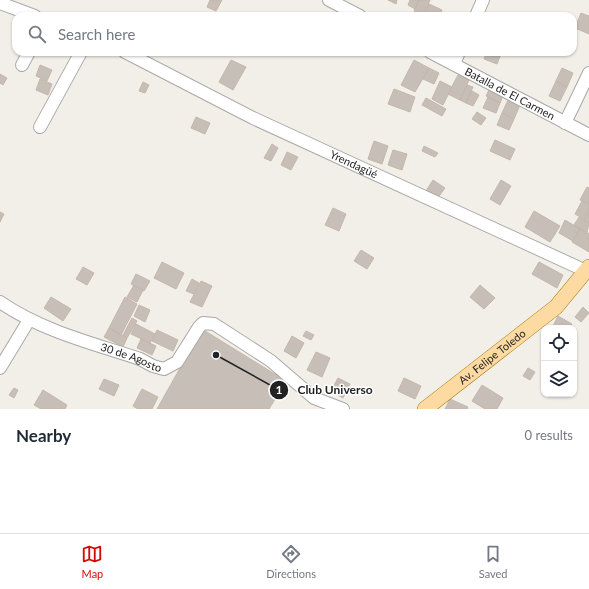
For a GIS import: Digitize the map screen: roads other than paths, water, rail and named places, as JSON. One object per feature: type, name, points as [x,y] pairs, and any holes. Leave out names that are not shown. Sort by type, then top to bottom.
[{"type":"main road","name":"Av. Felipe Toledo","points":[[425,409],[556,307],[587,269]]},
{"type":"street","points":[[329,0],[350,5]]},
{"type":"street","points":[[478,12],[483,0]]},
{"type":"street","points":[[0,3],[24,12]]},
{"type":"street","points":[[22,65],[27,56]]},
{"type":"street","points":[[40,127],[79,56]]},
{"type":"street","name":"Yrendagüé","points":[[133,56],[253,118],[587,269]]},
{"type":"street","name":"Batalla de El Carmen","points":[[438,56],[589,135]]},
{"type":"street","points":[[454,64],[457,56]]},
{"type":"street","points":[[565,123],[589,73]]},
{"type":"street","name":"30 de Agosto","points":[[0,302],[29,320],[46,328],[140,359],[153,366],[164,369],[177,362],[198,327],[209,323],[229,332],[271,361],[314,398],[343,409]]},
{"type":"street","points":[[0,368],[29,320]]},
{"type":"place","name":"Club Universo","points":[[216,355]]}]
